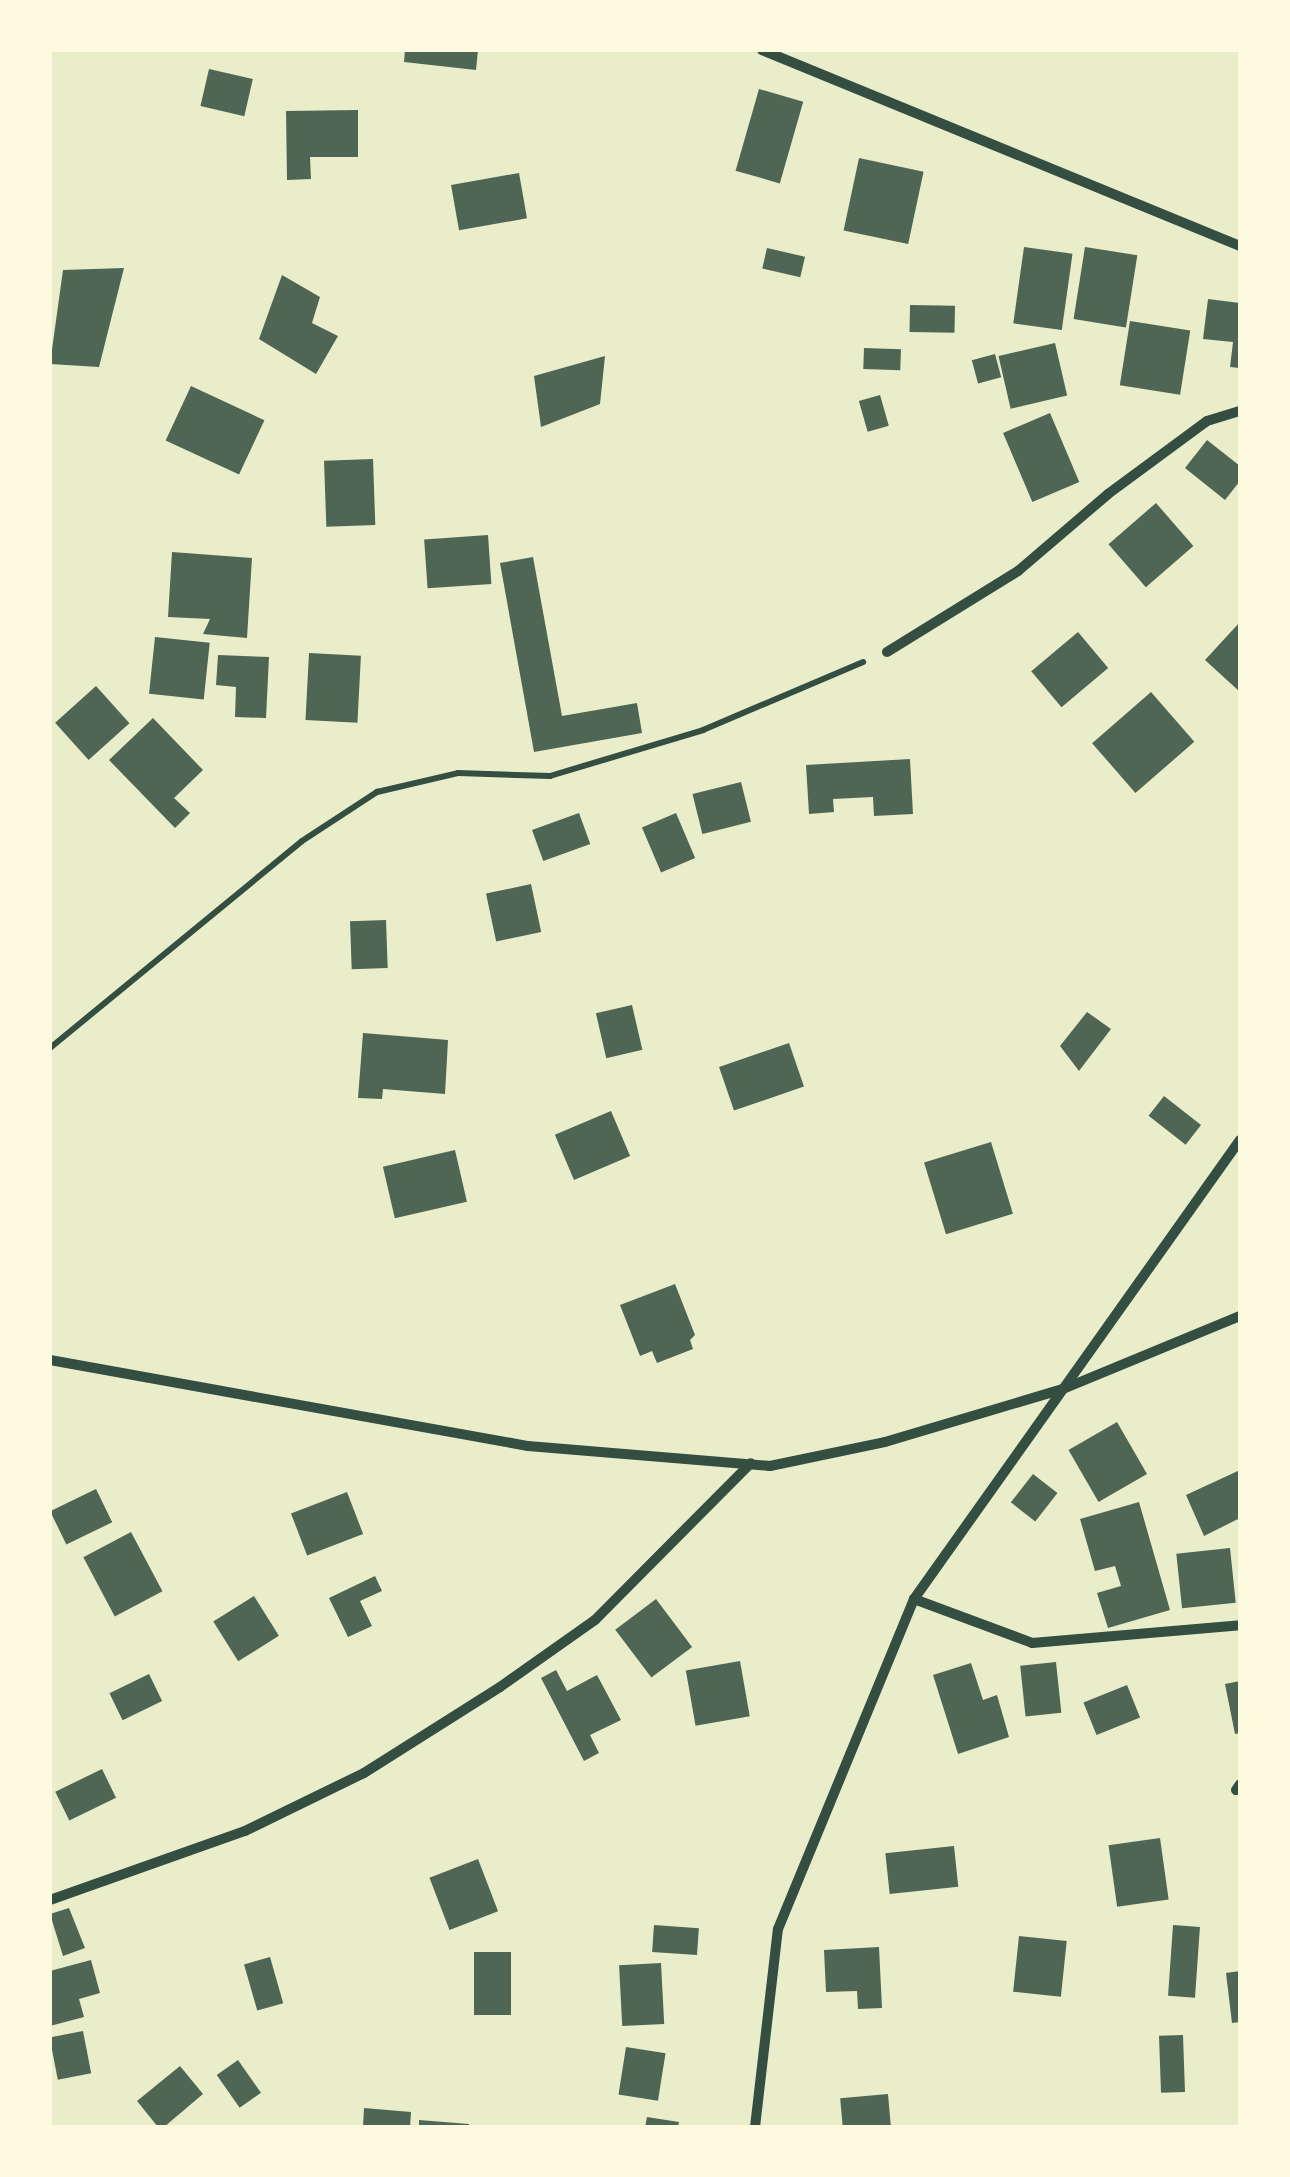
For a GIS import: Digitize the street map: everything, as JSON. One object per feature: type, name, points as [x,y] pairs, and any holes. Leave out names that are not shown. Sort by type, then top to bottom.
[{"type":"street","points":[[762,50],[1240,246]]},
{"type":"street","points":[[887,652],[1018,572],[1108,494],[1206,421],[1240,411]]},
{"type":"street","points":[[755,2127],[778,1929],[914,1599],[1240,1140]]},
{"type":"street","points":[[50,1360],[528,1446],[770,1466],[872,1445],[1063,1389],[1240,1316]]},
{"type":"street","points":[[50,1900],[245,1831],[364,1773],[500,1687],[595,1620],[751,1464]]},
{"type":"street","points":[[914,1599],[1032,1644],[1240,1625]]},
{"type":"path","points":[[50,1048],[302,841],[377,792],[458,773],[550,776],[703,730],[887,652]]},
{"type":"building","points":[[405,50],[478,50],[476,70],[404,62]]},
{"type":"building","points":[[209,69],[253,79],[244,116],[200,106]]},
{"type":"building","points":[[759,89],[803,102],[780,183],[736,171]]},
{"type":"building","points":[[358,110],[358,157],[310,157],[311,179],[287,180],[286,111]]},
{"type":"building","points":[[859,158],[924,172],[908,244],[844,230]]},
{"type":"building","points":[[519,173],[527,218],[459,230],[451,185]]},
{"type":"building","points":[[1024,247],[1073,254],[1062,330],[1013,323]]},
{"type":"building","points":[[1085,247],[1137,255],[1126,327],[1074,319]]},
{"type":"building","points":[[767,248],[805,257],[800,277],[762,268]]},
{"type":"building","points":[[124,268],[99,367],[50,364],[63,270]]},
{"type":"building","points":[[282,275],[320,297],[312,323],[338,336],[316,374],[259,339]]},
{"type":"building","points":[[1208,299],[1240,303],[1240,368],[1230,367],[1233,342],[1203,339]]},
{"type":"building","points":[[910,305],[955,306],[955,333],[910,332]]},
{"type":"building","points":[[1130,321],[1190,331],[1180,395],[1120,385]]},
{"type":"building","points":[[1055,343],[1067,396],[1011,409],[998,356]]},
{"type":"building","points":[[864,348],[901,349],[900,370],[863,369]]},
{"type":"building","points":[[995,354],[1001,377],[978,383],[972,360]]},
{"type":"building","points":[[605,356],[600,404],[541,427],[534,376]]},
{"type":"building","points":[[191,386],[264,420],[239,475],[166,440]]},
{"type":"building","points":[[880,395],[889,426],[868,432],[859,401]]},
{"type":"building","points":[[1050,413],[1079,482],[1032,502],[1003,433]]},
{"type":"building","points":[[1207,440],[1240,466],[1240,481],[1225,500],[1185,468]]},
{"type":"building","points":[[373,459],[375,525],[326,527],[324,461]]},
{"type":"building","points":[[1156,503],[1193,546],[1146,587],[1108,544]]},
{"type":"building","points":[[488,535],[491,584],[428,588],[424,539]]},
{"type":"building","points":[[172,552],[252,558],[247,638],[203,634],[210,619],[168,617]]},
{"type":"building","points":[[533,557],[562,716],[637,703],[642,733],[534,752],[500,563]]},
{"type":"building","points":[[1240,622],[1240,692],[1205,660]]},
{"type":"building","points":[[1078,632],[1108,668],[1061,707],[1031,671]]},
{"type":"building","points":[[155,637],[210,643],[204,699],[149,694]]},
{"type":"building","points":[[309,653],[361,656],[357,723],[305,720]]},
{"type":"building","points":[[218,655],[269,657],[266,718],[235,717],[236,687],[216,685]]},
{"type":"building","points":[[96,686],[129,723],[89,760],[55,723]]},
{"type":"building","points":[[1151,692],[1194,742],[1135,793],[1092,743]]},
{"type":"building","points":[[153,718],[203,770],[174,798],[190,813],[175,828],[109,760]]},
{"type":"building","points":[[910,759],[913,814],[874,816],[873,797],[833,799],[834,812],[809,814],[806,765]]},
{"type":"building","points":[[741,782],[751,822],[702,834],[692,794]]},
{"type":"building","points":[[579,813],[590,844],[543,861],[532,830]]},
{"type":"building","points":[[676,813],[695,858],[661,873],[642,827]]},
{"type":"building","points":[[531,884],[541,932],[496,941],[486,894]]},
{"type":"building","points":[[386,920],[388,968],[352,969],[350,921]]},
{"type":"building","points":[[632,1005],[642,1050],[606,1058],[596,1013]]},
{"type":"building","points":[[1087,1012],[1111,1029],[1079,1071],[1060,1046]]},
{"type":"building","points":[[363,1033],[448,1040],[445,1094],[383,1089],[382,1099],[358,1098]]},
{"type":"building","points":[[789,1043],[804,1086],[734,1111],[719,1067]]},
{"type":"building","points":[[1164,1096],[1201,1125],[1186,1145],[1149,1116]]},
{"type":"building","points":[[611,1111],[630,1156],[574,1180],[555,1135]]},
{"type":"building","points":[[991,1142],[1013,1214],[946,1234],[924,1162]]},
{"type":"building","points":[[455,1150],[467,1202],[395,1218],[383,1167]]},
{"type":"building","points":[[675,1284],[695,1335],[690,1340],[693,1349],[657,1363],[652,1351],[640,1356],[620,1305]]},
{"type":"building","points":[[1117,1422],[1147,1474],[1099,1502],[1069,1450]]},
{"type":"building","points":[[1240,1470],[1240,1518],[1204,1536],[1186,1495]]},
{"type":"building","points":[[1033,1474],[1057,1493],[1035,1521],[1011,1502]]},
{"type":"building","points":[[96,1489],[112,1522],[66,1545],[50,1511]]},
{"type":"building","points":[[347,1492],[363,1534],[307,1556],[291,1514]]},
{"type":"building","points":[[1139,1502],[1170,1610],[1108,1628],[1097,1593],[1121,1586],[1115,1566],[1095,1571],[1080,1519]]},
{"type":"building","points":[[131,1532],[162,1591],[115,1617],[83,1557]]},
{"type":"building","points":[[1230,1548],[1236,1603],[1182,1608],[1176,1554]]},
{"type":"building","points":[[375,1576],[382,1591],[360,1601],[372,1626],[348,1637],[329,1598]]},
{"type":"building","points":[[254,1596],[279,1636],[238,1661],[213,1621]]},
{"type":"building","points":[[656,1599],[692,1647],[651,1678],[615,1630]]},
{"type":"building","points":[[740,1661],[750,1716],[696,1726],[686,1671]]},
{"type":"building","points":[[1056,1662],[1061,1713],[1026,1716],[1020,1666]]},
{"type":"building","points":[[971,1663],[983,1700],[997,1695],[1009,1737],[958,1754],[933,1675]]},
{"type":"building","points":[[556,1670],[567,1691],[597,1675],[621,1720],[590,1735],[599,1753],[584,1761],[541,1678]]},
{"type":"building","points":[[149,1674],[162,1701],[123,1720],[109,1693]]},
{"type":"building","points":[[1240,1681],[1240,1733],[1235,1734],[1225,1684]]},
{"type":"building","points":[[1127,1685],[1140,1717],[1097,1735],[1083,1703]]},
{"type":"building","points":[[102,1769],[116,1798],[69,1821],[55,1792]]},
{"type":"building","points":[[1160,1838],[1169,1899],[1117,1907],[1109,1845]]},
{"type":"building","points":[[954,1846],[958,1887],[890,1894],[885,1853]]},
{"type":"building","points":[[478,1859],[498,1911],[450,1930],[429,1878]]},
{"type":"building","points":[[69,1908],[85,1948],[63,1956],[50,1914]]},
{"type":"building","points":[[654,1925],[699,1928],[697,1955],[652,1952]]},
{"type":"building","points":[[1173,1925],[1200,1927],[1195,1998],[1168,1996]]},
{"type":"building","points":[[1019,1936],[1067,1941],[1061,1997],[1013,1992]]},
{"type":"building","points":[[879,1947],[882,2008],[858,2009],[857,1991],[826,1992],[824,1950]]},
{"type":"building","points":[[474,1952],[511,1952],[511,2015],[474,2015]]},
{"type":"building","points":[[270,1957],[283,2003],[257,2011],[244,1964]]},
{"type":"building","points":[[91,1960],[100,1993],[79,1999],[84,2017],[50,2026],[50,1971]]},
{"type":"building","points":[[661,1963],[664,2024],[622,2026],[619,1965]]},
{"type":"building","points":[[1240,1971],[1240,2022],[1232,2023],[1226,1973]]},
{"type":"building","points":[[83,2031],[91,2073],[58,2080],[50,2037]]},
{"type":"building","points":[[1183,2035],[1185,2092],[1161,2093],[1159,2036]]},
{"type":"building","points":[[626,2047],[666,2053],[658,2101],[618,2094]]},
{"type":"building","points":[[238,2060],[261,2093],[240,2108],[217,2075]]},
{"type":"building","points":[[180,2066],[203,2094],[164,2127],[158,2127],[137,2101]]},
{"type":"building","points":[[888,2094],[891,2127],[843,2127],[840,2098]]},
{"type":"building","points":[[364,2108],[411,2112],[410,2127],[363,2127]]},
{"type":"building","points":[[647,2117],[679,2122],[678,2127],[645,2127]]},
{"type":"building","points":[[419,2120],[469,2124],[469,2127],[419,2127]]}]
